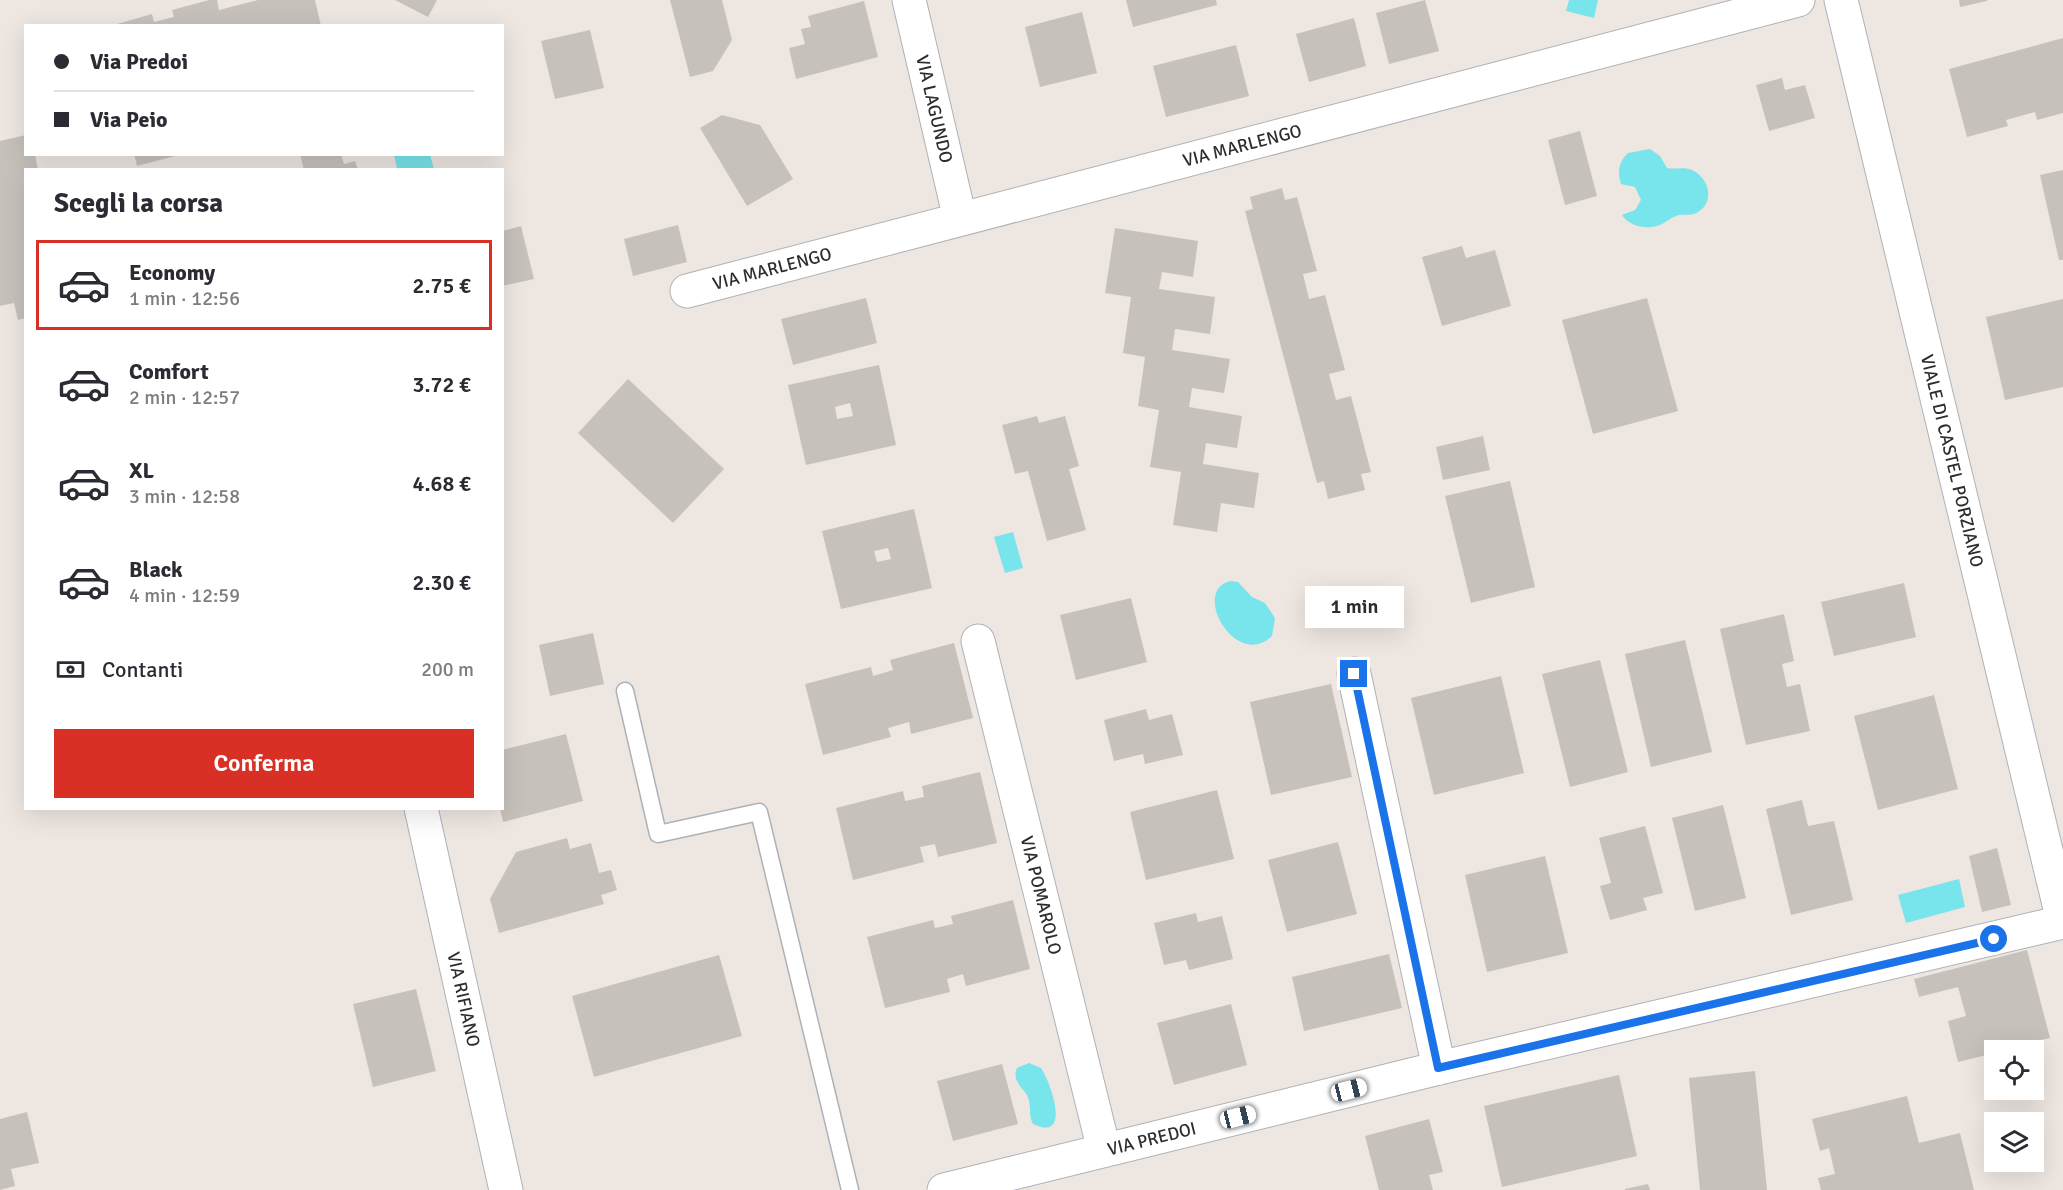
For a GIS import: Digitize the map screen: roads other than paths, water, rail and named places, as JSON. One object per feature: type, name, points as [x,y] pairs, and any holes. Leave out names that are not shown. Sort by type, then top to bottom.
[{"type":"street","name":"VIA LAGUNDO","points":[[909,0],[960,219]]},
{"type":"street","name":"VIA MARLENGO","points":[[687,291],[1798,0]]},
{"type":"street","name":"VIALE DI CASTEL PORZIANO","points":[[1841,0],[2063,922]]},
{"type":"street","name":"VIA POMAROLO","points":[[978,641],[1104,1150]]},
{"type":"street","points":[[1354,674],[1438,1068]]},
{"type":"street","name":"VIA RIFIANO","points":[[421,810],[506,1190]]},
{"type":"street","name":"VIA PREDOI","points":[[944,1190],[1438,1068],[2063,922]]},
{"type":"lane","points":[[625,691],[658,834],[759,812],[850,1190]]},
{"type":"water","points":[[1569,0],[1598,0],[1594,18],[1566,11]]},
{"type":"water","points":[[1650,149],[1660,156],[1667,168],[1694,171],[1703,179],[1708,197],[1703,208],[1690,215],[1676,216],[1655,226],[1639,226],[1625,219],[1622,215],[1635,210],[1641,200],[1635,187],[1621,184],[1619,171],[1621,163],[1628,153]]},
{"type":"water","points":[[394,156],[430,156],[434,168],[397,168]]},
{"type":"water","points":[[1013,532],[1023,568],[1005,573],[994,537]]},
{"type":"water","points":[[1231,581],[1238,582],[1252,597],[1265,603],[1275,618],[1272,636],[1258,644],[1244,643],[1232,636],[1222,625],[1216,611],[1215,598],[1219,587]]},
{"type":"water","points":[[1959,879],[1965,907],[1906,923],[1898,895]]},
{"type":"water","points":[[1029,1063],[1041,1068],[1053,1096],[1055,1118],[1052,1125],[1045,1128],[1033,1124],[1027,1095],[1016,1079],[1017,1068]]}]
